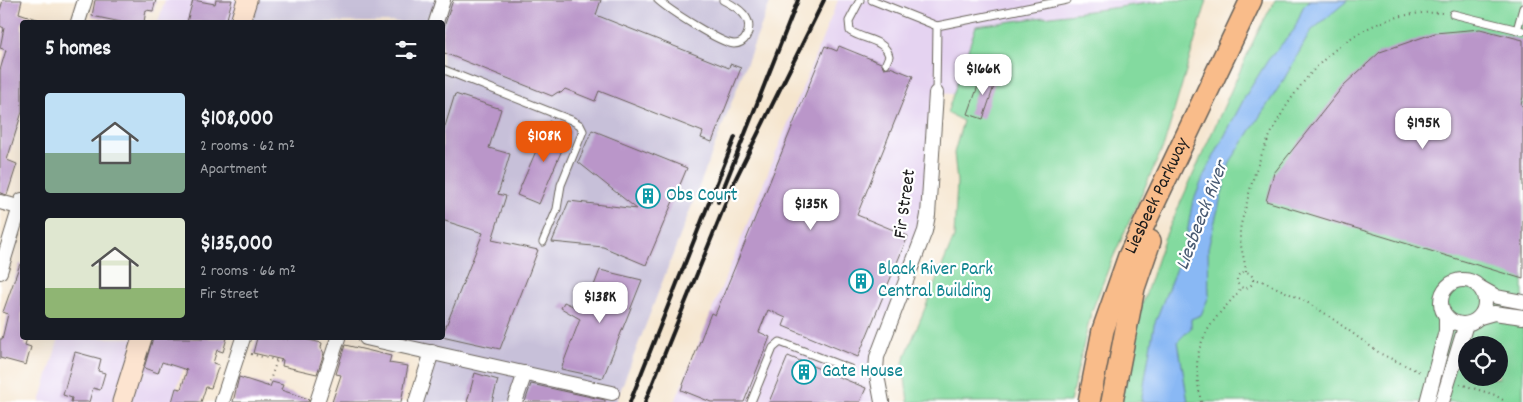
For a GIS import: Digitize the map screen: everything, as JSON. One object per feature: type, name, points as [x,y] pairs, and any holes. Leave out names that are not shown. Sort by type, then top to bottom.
[{"type":"main road","points":[[1234,34],[1240,0]]},
{"type":"main road","name":"Liesbeek Parkway","points":[[1089,402],[1103,330],[1128,256],[1251,0]]},
{"type":"main road","name":"Liesbeek Parkway","points":[[1112,402],[1124,330],[1144,255],[1218,85],[1261,0]]},
{"type":"street","points":[[79,20],[85,0]]},
{"type":"street","points":[[241,20],[247,0]]},
{"type":"street","points":[[437,20],[443,0]]},
{"type":"street","name":"Fir Street","points":[[882,402],[876,370],[877,357],[919,248],[928,215],[936,93]]},
{"type":"street","points":[[0,202],[20,205]]},
{"type":"street","points":[[0,272],[20,211]]},
{"type":"street","points":[[1426,402],[1446,331],[1446,317],[1441,304],[1441,297],[1449,285],[1462,279],[1468,280],[1497,297],[1523,302]]},
{"type":"street","points":[[1480,317],[1486,303],[1481,288]]},
{"type":"street","points":[[1446,317],[1458,324],[1466,324],[1494,313],[1523,317]]},
{"type":"street","points":[[1442,402],[1466,324]]},
{"type":"street","points":[[122,402],[141,340]]},
{"type":"street","points":[[317,402],[337,340]]},
{"type":"street","points":[[375,340],[612,394]]},
{"type":"street","points":[[222,402],[248,343]]},
{"type":"street","points":[[416,402],[432,352]]},
{"type":"street","points":[[515,402],[525,373]]},
{"type":"lane","points":[[658,0],[668,9],[722,39],[732,44],[740,43],[745,39],[749,30],[749,22],[736,7],[723,0]]},
{"type":"lane","points":[[860,0],[849,21],[850,31],[882,44],[888,49],[889,56],[886,63]]},
{"type":"lane","points":[[872,0],[937,26],[1067,0]]},
{"type":"lane","points":[[1453,14],[1520,30],[1523,8]]},
{"type":"lane","points":[[936,93],[937,26]]},
{"type":"lane","points":[[445,69],[570,120],[580,126],[583,131],[561,185],[557,209],[543,242]]},
{"type":"lane","points":[[751,402],[773,348],[780,342],[850,369]]},
{"type":"path","points":[[1246,272],[1240,231],[1257,166],[1265,142],[1302,85],[1321,62],[1359,32],[1382,22],[1404,17],[1438,13],[1453,14]]},
{"type":"path","points":[[1246,272],[1251,274],[1253,279],[1269,284],[1314,306],[1369,347],[1408,368],[1425,374]]},
{"type":"path","points":[[1201,402],[1196,377],[1197,351],[1211,324],[1237,295],[1240,287],[1238,278],[1246,272]]},
{"type":"path","points":[[1240,287],[1246,288],[1250,286],[1253,279]]},
{"type":"path","points":[[248,343],[251,354],[283,362]]},
{"type":"path","points":[[268,386],[277,360]]},
{"type":"path","points":[[1467,386],[1496,395],[1506,402]]},
{"type":"shaded area","points":[[165,0],[247,0],[241,20],[159,20]]},
{"type":"shaded area","points":[[247,0],[771,0],[616,402],[416,402],[432,352],[375,340],[445,340],[445,20],[241,20]]},
{"type":"shaded area","points":[[838,0],[1172,0],[976,26],[953,94],[936,93],[928,215],[880,345],[882,402],[675,402]]},
{"type":"shaded area","points":[[58,340],[193,340],[172,402],[40,402]]},
{"type":"green space","points":[[1172,0],[1207,0],[1164,145],[1111,262],[1091,313],[1070,402],[908,402],[903,362],[954,237],[957,182],[954,153],[963,121],[947,113],[976,26]]},
{"type":"green space","points":[[1275,0],[1523,0],[1523,402],[1120,402],[1139,314],[1164,239],[1257,33]]},
{"type":"water","name":"Liesbeeck River","points":[[1310,0],[1348,0],[1311,31],[1283,81],[1230,162],[1208,248],[1209,296],[1201,315],[1191,319],[1191,328],[1178,341],[1188,402],[1141,402],[1154,325],[1185,245],[1192,205],[1204,175],[1246,95],[1268,60],[1294,30],[1303,7]]},
{"type":"building","points":[[3,0],[22,0],[19,13],[40,20],[20,20],[20,118],[7,160],[17,164],[7,195],[0,193],[0,70],[6,50],[0,48],[4,28],[0,26],[0,10]]},
{"type":"building","points":[[95,0],[156,0],[153,11],[146,10],[144,20],[111,20],[92,16]]},
{"type":"building","points":[[193,0],[215,4],[216,0],[232,0],[227,20],[188,20]]},
{"type":"building","points":[[453,0],[601,0],[596,15],[729,68],[730,64],[741,68],[712,142],[701,138],[703,132],[599,91],[595,101],[565,89],[561,93],[558,92],[552,96],[445,53],[445,24]]},
{"type":"building","points":[[1480,29],[1523,40],[1523,97],[1521,105],[1523,106],[1523,279],[1266,201],[1274,173],[1344,85],[1380,52],[1435,33]]},
{"type":"building","points":[[825,46],[837,51],[839,46],[881,63],[884,68],[890,67],[913,76],[857,215],[908,236],[858,357],[783,326],[786,318],[768,310],[759,332],[770,337],[744,402],[711,402],[681,390],[711,313],[715,315]]},
{"type":"building","points":[[983,72],[997,77],[983,119],[968,114]]},
{"type":"building","points":[[455,94],[501,109],[489,148],[510,154],[498,194],[506,196],[492,240],[538,250],[500,349],[445,337],[445,328],[483,233],[445,221],[445,126]]},
{"type":"building","points":[[549,121],[570,131],[539,204],[517,195]]},
{"type":"building","name":"Obs Court","points":[[592,130],[687,168],[646,265],[603,247],[552,242],[569,201],[637,209],[578,162]]},
{"type":"building","points":[[20,264],[20,340],[26,340],[25,345],[31,347],[26,365],[0,358],[0,339],[2,339],[8,314],[3,312]]},
{"type":"building","points":[[600,270],[642,280],[603,378],[561,369],[580,319],[561,308],[564,302],[584,311]]},
{"type":"building","points":[[152,340],[226,340],[223,352],[217,350],[213,363],[219,365],[211,388],[206,387],[201,402],[172,402],[176,388],[181,389],[187,370],[162,362],[158,373],[144,368]]},
{"type":"building","points":[[256,340],[309,340],[322,343],[321,348],[324,353],[317,374],[282,366],[283,360],[253,353]]},
{"type":"building","points":[[345,345],[391,356],[389,363],[408,366],[401,402],[332,402],[341,375],[336,374]]},
{"type":"building","points":[[75,352],[101,359],[98,371],[105,373],[100,390],[93,388],[89,402],[71,402],[72,398],[63,395]]},
{"type":"building","name":"Gate House","points":[[788,356],[866,388],[860,402],[769,402]]},
{"type":"building","points":[[475,373],[498,380],[492,402],[467,402]]},
{"type":"building","points":[[239,377],[270,387],[272,382],[283,385],[281,390],[309,399],[308,402],[233,402]]},
{"type":"building","points":[[531,384],[605,400],[605,402],[525,402]]},
{"type":"railway","points":[[718,202],[798,0]]},
{"type":"railway","points":[[645,402],[735,180],[824,0]]},
{"type":"railway","points":[[630,402],[735,137]]},
{"type":"place","name":"Obs Court","points":[[648,196]]},
{"type":"place","name":"Black River Park Central Building","points":[[861,281]]},
{"type":"place","name":"Gate House","points":[[804,372]]}]
